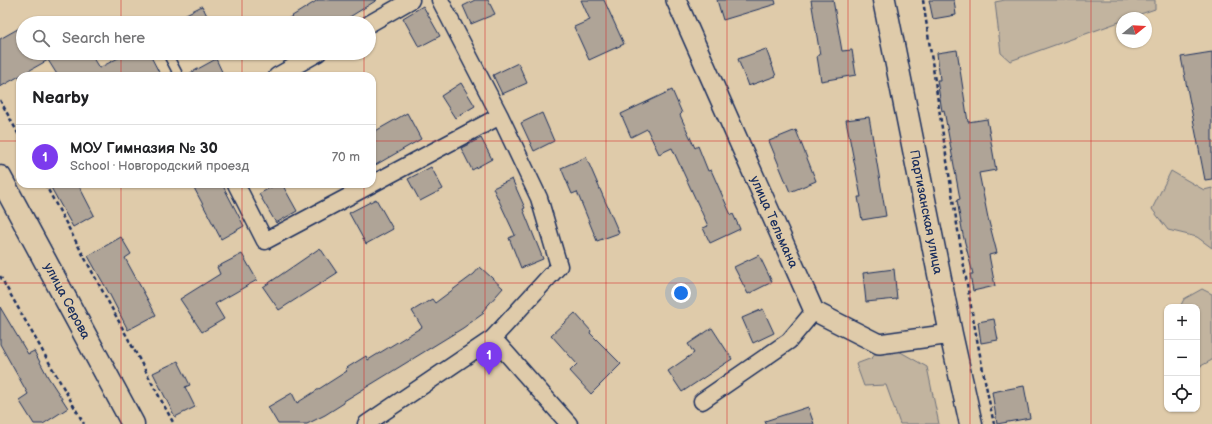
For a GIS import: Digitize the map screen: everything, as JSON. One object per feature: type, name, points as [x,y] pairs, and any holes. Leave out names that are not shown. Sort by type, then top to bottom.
[{"type":"main road","name":"Партизанская улица","points":[[884,0],[951,334],[971,424]]},
{"type":"main road","name":"улица Серова","points":[[0,177],[133,424]]},
{"type":"street","points":[[376,20],[411,0]]},
{"type":"street","points":[[366,424],[493,338],[559,266],[539,198],[500,116],[440,0]]},
{"type":"street","name":"улица Тельмана","points":[[676,0],[814,311]]},
{"type":"street","points":[[284,72],[306,60]]},
{"type":"street","points":[[376,182],[500,116]]},
{"type":"street","points":[[238,188],[265,241],[365,188]]},
{"type":"street","points":[[702,401],[789,341],[814,311],[879,344],[951,334]]},
{"type":"street","points":[[493,338],[569,424]]},
{"type":"lane","points":[[171,60],[177,72]]},
{"type":"path","points":[[923,0],[950,183],[980,359],[994,424]]},
{"type":"path","points":[[0,100],[16,130]]},
{"type":"path","points":[[47,188],[174,424]]},
{"type":"path","points":[[0,276],[84,424]]},
{"type":"shaded area","points":[[1005,0],[1155,0],[1155,9],[1146,12],[1116,12],[1116,23],[1010,61],[1001,53],[995,2]]},
{"type":"shaded area","points":[[1171,171],[1204,190],[1212,188],[1212,248],[1197,237],[1168,230],[1152,209]]},
{"type":"shaded area","points":[[1202,289],[1212,294],[1212,360],[1200,366],[1200,304],[1182,304],[1184,299]]},
{"type":"shaded area","points":[[880,349],[897,350],[927,367],[939,424],[900,424],[886,385],[864,386],[856,364],[872,358]]},
{"type":"building","points":[[318,0],[377,0],[351,16],[292,16]]},
{"type":"building","points":[[475,0],[488,0],[495,14],[471,24],[463,6]]},
{"type":"building","points":[[581,0],[604,0],[624,44],[589,60],[574,27],[590,20]]},
{"type":"building","points":[[717,0],[775,0],[776,4],[723,20]]},
{"type":"building","points":[[811,0],[833,0],[842,51],[852,50],[856,75],[821,81],[817,56],[820,55]]},
{"type":"building","points":[[929,0],[954,0],[956,15],[933,19]]},
{"type":"building","points":[[202,6],[207,16],[182,16]]},
{"type":"building","points":[[423,6],[440,36],[419,47],[403,18]]},
{"type":"building","points":[[16,30],[16,60],[48,60],[27,72],[16,72],[16,78],[0,87],[0,39]]},
{"type":"building","points":[[766,49],[776,76],[748,86],[738,59]]},
{"type":"building","points":[[957,50],[968,122],[987,119],[996,170],[979,173],[997,253],[989,255],[995,286],[973,291],[970,274],[973,274],[963,235],[957,200],[960,199],[937,80],[940,80],[937,53]]},
{"type":"building","points":[[1212,52],[1212,179],[1205,180],[1181,57]]},
{"type":"building","points":[[48,60],[94,60],[99,68],[114,60],[153,60],[159,72],[56,72]]},
{"type":"building","points":[[216,60],[222,72],[192,72]]},
{"type":"building","points":[[518,63],[527,83],[502,94],[493,75]]},
{"type":"building","points":[[461,83],[475,106],[455,118],[441,96]]},
{"type":"building","points":[[672,90],[682,113],[680,115],[695,148],[698,146],[708,171],[711,170],[731,215],[733,214],[740,229],[710,243],[703,228],[708,226],[672,148],[659,154],[647,129],[631,137],[621,114]]},
{"type":"building","points":[[407,113],[421,139],[376,165],[376,131]]},
{"type":"building","points":[[542,113],[554,141],[534,151],[521,123]]},
{"type":"building","points":[[869,117],[886,216],[862,220],[858,197],[861,197],[846,120]]},
{"type":"building","points":[[796,130],[816,181],[790,192],[769,141]]},
{"type":"building","points":[[481,138],[492,159],[472,170],[461,148]]},
{"type":"building","points":[[586,157],[619,233],[597,241],[577,192],[572,194],[561,168]]},
{"type":"building","points":[[431,167],[443,189],[420,201],[408,179]]},
{"type":"building","points":[[512,179],[525,208],[523,209],[543,259],[521,268],[509,238],[515,235],[493,188]]},
{"type":"building","points":[[51,188],[80,188],[94,215],[73,227]]},
{"type":"building","points":[[194,188],[224,188],[244,226],[221,239]]},
{"type":"building","points":[[270,188],[284,188],[297,211],[276,223],[259,194]]},
{"type":"building","points":[[376,199],[393,229],[366,244],[349,213]]},
{"type":"building","points":[[121,237],[131,254],[125,258],[156,315],[128,330],[88,256]]},
{"type":"building","points":[[320,248],[337,273],[279,310],[263,287]]},
{"type":"building","points":[[242,254],[257,280],[215,304],[224,319],[202,332],[180,299],[220,274],[217,267]]},
{"type":"building","points":[[759,255],[772,282],[748,294],[734,267]]},
{"type":"building","points":[[480,267],[503,288],[482,312],[484,313],[463,328],[344,401],[344,403],[325,415],[307,424],[278,424],[268,407],[292,393],[297,403],[347,371],[345,369],[366,356],[368,360],[422,327],[412,311],[432,299],[435,303],[474,274]]},
{"type":"building","points":[[894,269],[897,299],[866,302],[863,273]]},
{"type":"building","points":[[0,307],[28,354],[34,351],[48,377],[68,408],[43,424],[34,424],[19,400],[28,394],[0,344]]},
{"type":"building","points":[[763,309],[774,333],[753,343],[742,318]]},
{"type":"building","points":[[575,313],[591,331],[590,333],[621,364],[591,394],[570,371],[577,364],[551,335]]},
{"type":"building","points":[[994,319],[998,340],[981,343],[978,322]]},
{"type":"building","points":[[712,328],[732,359],[682,392],[668,371],[694,353],[688,344]]},
{"type":"building","points":[[178,361],[190,385],[185,387],[195,407],[175,417],[153,373]]},
{"type":"building","points":[[1024,386],[1030,418],[997,424],[992,392]]},
{"type":"building","points":[[808,407],[814,424],[766,424],[765,421]]},
{"type":"place","name":"МОУ Гимназия № 30","points":[[489,375]]}]
